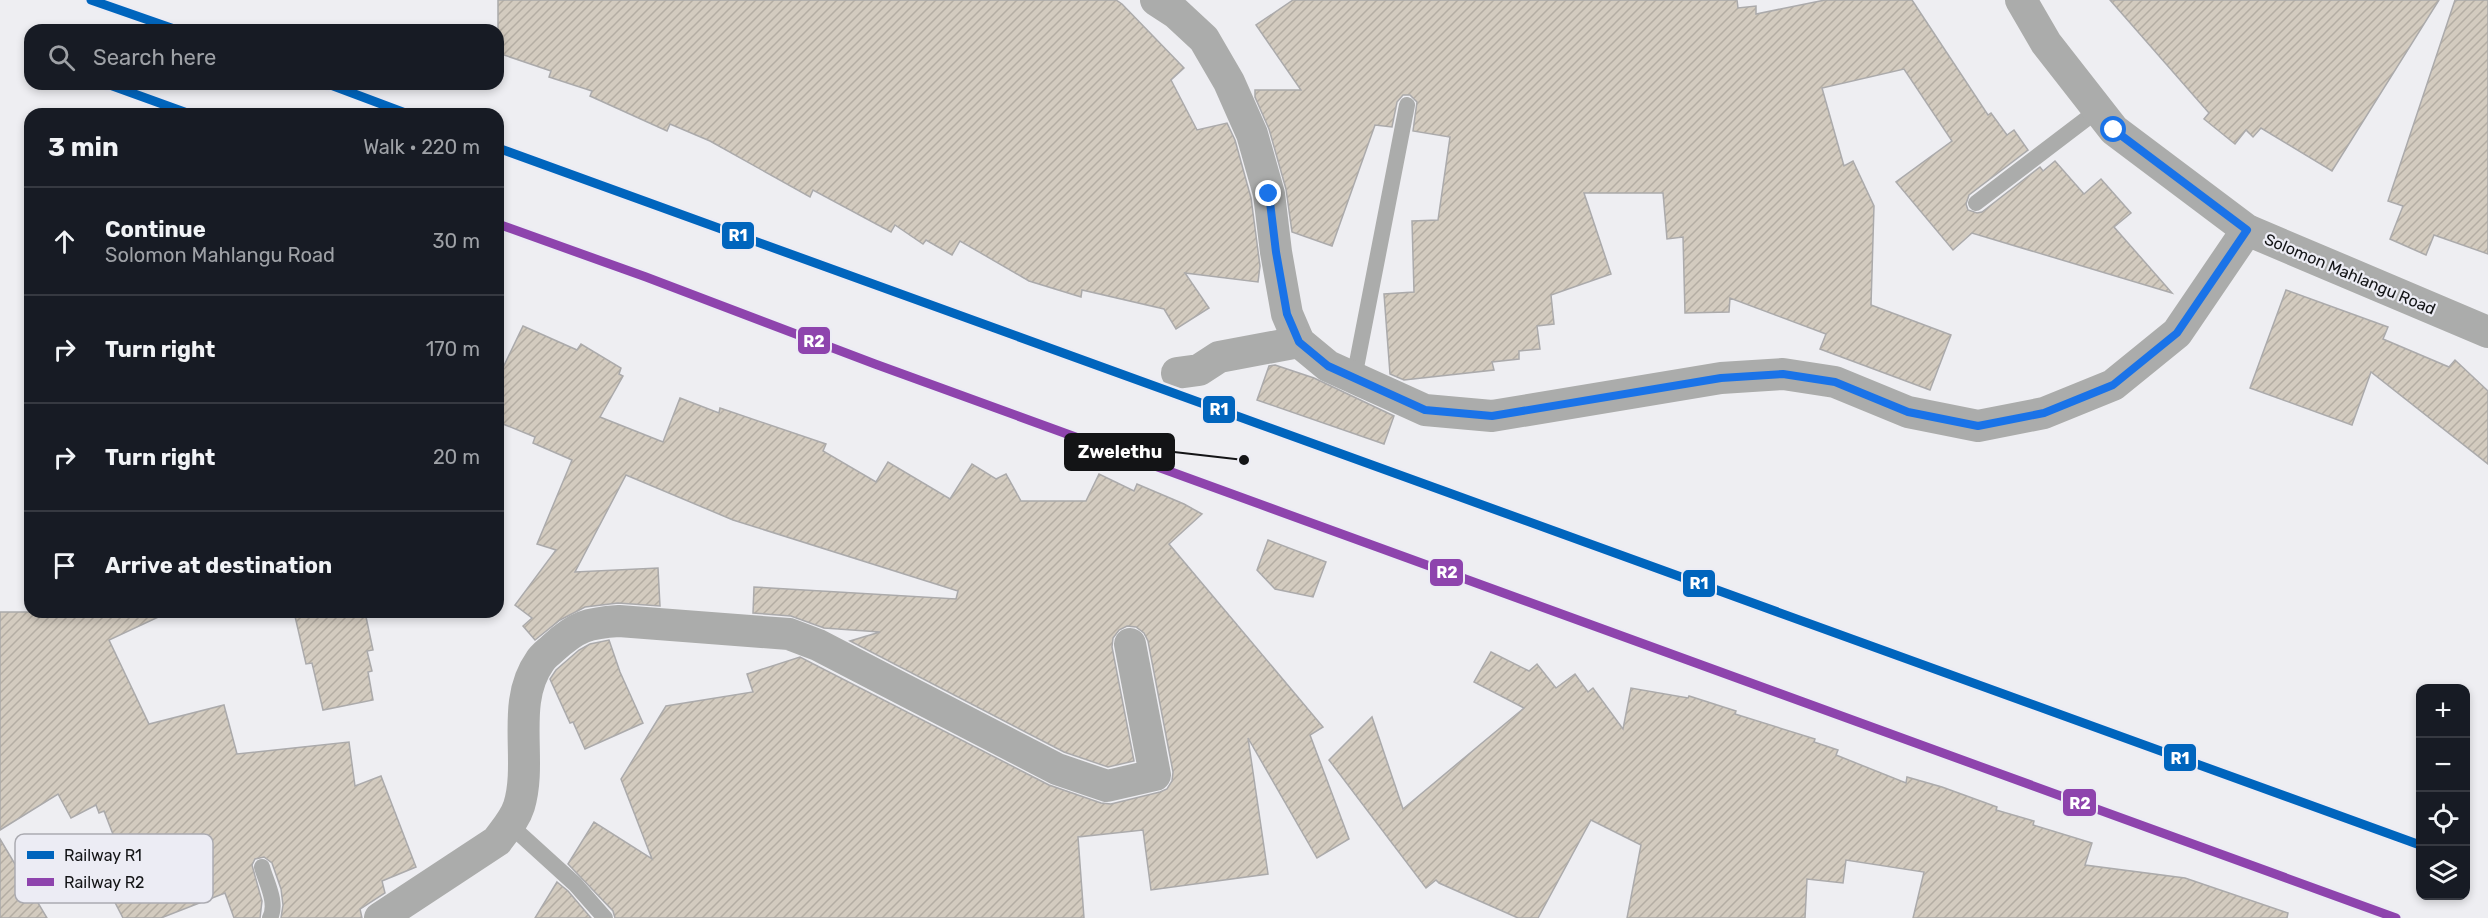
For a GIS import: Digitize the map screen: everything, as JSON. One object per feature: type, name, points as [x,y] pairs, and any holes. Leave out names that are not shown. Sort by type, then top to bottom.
[{"type":"street","points":[[1156,0],[1176,13],[1204,39],[1229,82],[1252,134],[1269,194],[1287,314],[1299,342],[1328,366],[1425,410],[1492,416],[1721,378],[1783,374],[1835,382],[1908,412],[1978,426],[2044,413],[2113,385],[2177,333],[2247,230]]},
{"type":"street","name":"Solomon Mahlangu Road","points":[[2020,0],[2046,43],[2114,130],[2247,230],[2488,332]]},
{"type":"street","points":[[1177,373],[1199,370],[1219,357],[1299,342]]},
{"type":"street","points":[[380,918],[497,841],[510,825],[519,806],[525,772],[524,719],[528,687],[540,661],[566,637],[591,623],[619,621],[689,628],[748,629],[789,634],[818,645],[1057,769],[1107,786],[1155,775],[1130,644]]},
{"type":"lane","points":[[1354,378],[1407,105]]},
{"type":"lane","points":[[1976,203],[2098,110]]},
{"type":"lane","points":[[510,825],[575,884],[605,918]]},
{"type":"lane","points":[[262,867],[274,911],[270,918]]},
{"type":"building","points":[[498,0],[1116,0],[1184,68],[1171,80],[1197,130],[1227,123],[1235,140],[1251,198],[1260,266],[1258,282],[1185,273],[1209,308],[1176,329],[1164,309],[1082,290],[1081,297],[1029,281],[960,241],[952,255],[926,240],[923,244],[895,225],[891,232],[813,190],[810,197],[710,141],[670,124],[667,131],[590,96],[592,91],[549,77],[551,71],[504,55],[504,24],[498,24]]},
{"type":"building","points":[[1293,0],[1737,0],[1738,8],[1756,6],[1756,14],[1825,0],[1912,0],[1988,115],[1991,113],[2007,135],[2014,130],[2028,150],[1969,195],[1966,204],[1968,210],[1982,212],[2040,167],[2043,171],[2055,161],[2084,194],[2101,179],[2131,213],[2114,227],[2172,293],[1972,233],[1953,250],[1896,182],[1952,141],[1904,69],[1822,88],[1844,166],[1853,161],[1874,206],[1871,305],[1951,335],[1930,390],[1820,349],[1826,334],[1730,298],[1729,312],[1685,313],[1683,237],[1667,239],[1663,193],[1584,193],[1611,274],[1551,295],[1554,324],[1537,326],[1540,349],[1519,351],[1519,359],[1492,362],[1494,370],[1404,380],[1390,374],[1384,294],[1414,292],[1412,221],[1438,220],[1450,137],[1413,131],[1417,102],[1410,95],[1403,95],[1397,102],[1392,127],[1375,125],[1332,246],[1292,232],[1286,189],[1269,129],[1255,97],[1255,90],[1301,90],[1256,25]]},
{"type":"building","points":[[2110,0],[2439,0],[2332,171],[2261,128],[2253,137],[2246,130],[2235,144],[2204,119],[2209,113]]},
{"type":"building","points":[[2455,0],[2488,0],[2488,254],[2434,235],[2426,255],[2390,239],[2403,206],[2388,201]]},
{"type":"building","points":[[2286,290],[2388,327],[2383,339],[2449,367],[2455,360],[2488,391],[2488,464],[2371,372],[2352,425],[2250,388]]},
{"type":"building","points":[[523,326],[577,350],[581,344],[621,368],[619,374],[623,376],[600,417],[663,442],[680,398],[719,413],[720,408],[826,444],[823,451],[876,482],[888,462],[950,499],[972,464],[996,479],[1006,474],[1021,501],[1086,501],[1099,474],[1134,491],[1137,484],[1202,514],[1169,544],[1323,727],[1310,735],[1349,839],[1317,858],[1248,738],[1268,874],[1151,890],[1143,830],[1078,837],[1084,918],[615,918],[613,911],[568,864],[594,822],[652,859],[621,779],[666,706],[753,692],[747,674],[800,657],[1049,785],[1101,803],[1111,804],[1160,792],[1167,789],[1172,781],[1173,772],[1148,641],[1144,633],[1136,627],[1127,626],[1119,630],[1113,638],[1112,647],[1134,761],[1108,767],[1064,752],[850,641],[880,632],[824,628],[791,616],[753,613],[754,587],[956,599],[958,591],[733,520],[626,475],[575,572],[658,568],[660,606],[618,603],[585,607],[560,620],[535,640],[523,626],[532,618],[515,605],[556,550],[537,544],[572,460],[533,443],[535,437],[504,424],[504,366]]},
{"type":"building","points":[[1275,365],[1314,378],[1394,416],[1384,444],[1257,400],[1269,366]]},
{"type":"building","points":[[1268,540],[1326,562],[1313,597],[1275,589],[1257,570]]},
{"type":"building","points":[[0,612],[24,612],[24,618],[156,618],[109,640],[149,724],[224,705],[237,754],[349,742],[355,786],[381,776],[416,867],[382,881],[385,893],[360,909],[362,918],[281,918],[283,905],[281,889],[272,863],[264,857],[255,859],[252,865],[262,901],[260,918],[234,918],[225,893],[213,898],[213,834],[113,834],[104,811],[99,813],[96,805],[71,818],[58,794],[0,830]]},
{"type":"building","points":[[295,618],[366,618],[373,650],[367,651],[372,671],[368,672],[373,700],[323,710],[312,663],[306,664]]},
{"type":"building","points":[[609,640],[620,672],[643,723],[585,749],[550,679],[556,670],[579,650],[590,644]]},
{"type":"building","points":[[1491,652],[1529,671],[1537,664],[1556,688],[1575,674],[1588,692],[1593,688],[1623,729],[1631,688],[1688,698],[1689,696],[1736,711],[1735,714],[1815,739],[1814,742],[1838,750],[1836,755],[1906,783],[1907,777],[1942,787],[1997,807],[1996,810],[2034,821],[2033,825],[2092,843],[2085,865],[2185,878],[2288,913],[2287,918],[1913,918],[1924,872],[1846,860],[1843,883],[1807,879],[1805,918],[1627,918],[1641,845],[1591,820],[1538,918],[1518,918],[1436,880],[1426,888],[1329,760],[1372,717],[1403,809],[1524,708],[1474,682]]},
{"type":"building","points":[[0,839],[15,864],[15,903],[38,903],[47,918],[0,918]]},
{"type":"building","points":[[557,882],[568,891],[591,918],[535,918]]},
{"type":"building","points":[[115,903],[199,903],[161,918],[123,918]]},
{"type":"rail line","name":"R1","points":[[91,0],[160,24]]},
{"type":"rail line","name":"R1","points":[[124,90],[173,108]]},
{"type":"rail line","name":"R1","points":[[344,90],[392,108]]},
{"type":"rail line","name":"R1","points":[[504,150],[2416,844]]},
{"type":"rail line","name":"R2","points":[[504,226],[875,364],[2396,918]]},
{"type":"place","name":"Zwelethu","points":[[1244,460]]},
{"type":"route","points":[[1269,194],[1287,314],[1299,342],[1328,366],[1425,410],[1492,416],[1721,378],[1783,374],[1835,382],[1908,412],[1978,426],[2044,413],[2113,385],[2177,333],[2247,230],[2114,130]]}]
